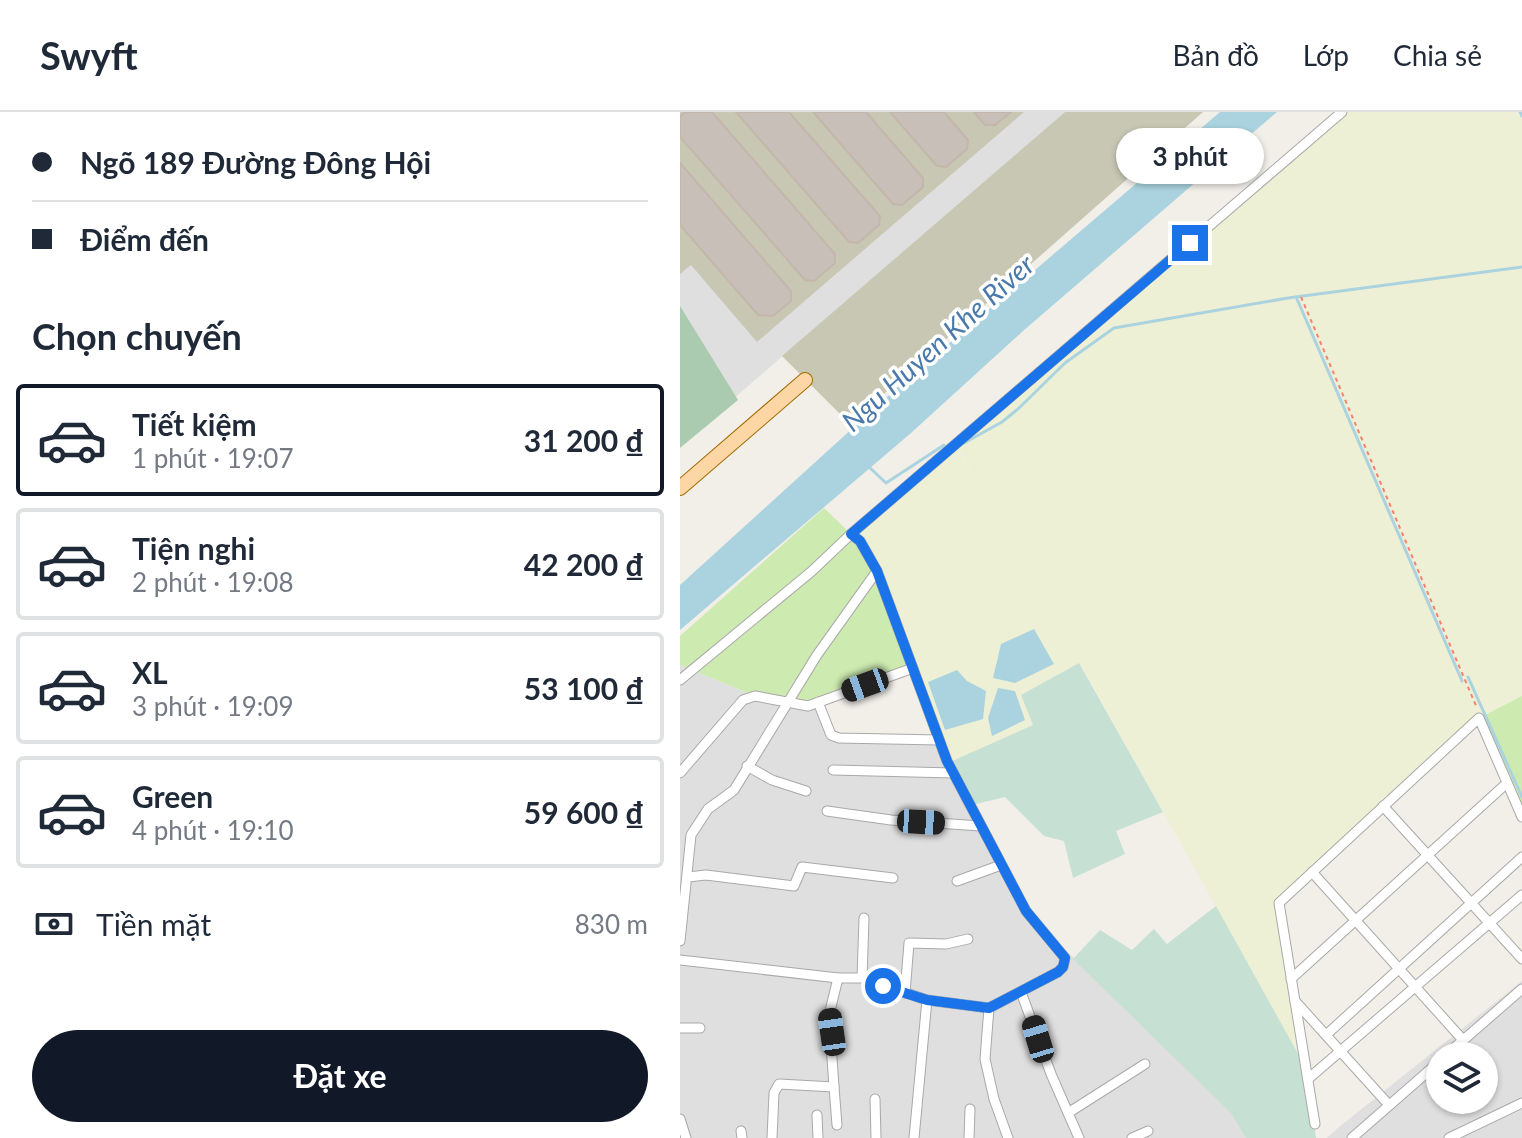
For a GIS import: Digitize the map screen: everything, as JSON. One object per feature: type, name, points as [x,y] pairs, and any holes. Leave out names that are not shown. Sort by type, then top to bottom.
[{"type":"main road","points":[[680,488],[805,380]]},
{"type":"street","points":[[680,680],[812,571],[851,534],[1342,112]]},
{"type":"street","points":[[680,960],[862,978],[927,1000],[989,1008],[1058,972],[1065,962],[1065,958],[1026,911],[953,773],[877,571],[860,541],[851,534]]},
{"type":"street","points":[[680,941],[691,835],[708,809],[734,790],[817,655],[877,571]]},
{"type":"street","points":[[680,773],[743,700],[755,696],[808,706],[913,668]]},
{"type":"street","points":[[818,702],[831,735],[839,738],[939,740]]},
{"type":"street","points":[[1315,1124],[1279,903],[1479,718],[1522,817]]},
{"type":"street","points":[[747,766],[772,780],[806,791]]},
{"type":"street","points":[[833,770],[953,773]]},
{"type":"street","points":[[1291,979],[1507,783]]},
{"type":"street","points":[[1383,806],[1522,959]]},
{"type":"street","points":[[827,811],[891,820],[981,826]]},
{"type":"street","points":[[1326,1035],[1522,857]]},
{"type":"street","points":[[957,881],[1001,865]]},
{"type":"street","points":[[688,877],[706,875],[794,886],[802,867],[893,878]]},
{"type":"street","points":[[1312,872],[1463,1040]]},
{"type":"street","points":[[1308,1079],[1522,895]]},
{"type":"street","points":[[862,978],[864,918]]},
{"type":"street","points":[[905,993],[909,943],[946,944],[968,939]]},
{"type":"street","points":[[837,1125],[829,1015],[838,978]]},
{"type":"street","points":[[1461,1042],[1522,989]]},
{"type":"street","points":[[1021,992],[1079,1138]]},
{"type":"street","points":[[914,1138],[927,1000]]},
{"type":"street","points":[[1295,1001],[1389,1105]]},
{"type":"street","points":[[989,1008],[985,1059],[994,1099],[1008,1138]]},
{"type":"street","points":[[680,1028],[700,1028]]},
{"type":"street","points":[[1068,1113],[1145,1064]]},
{"type":"street","points":[[1352,1138],[1426,1073]]},
{"type":"street","points":[[772,1138],[774,1093],[779,1084],[834,1087]]},
{"type":"street","points":[[875,1099],[876,1138]]},
{"type":"street","points":[[1449,1138],[1522,1103]]},
{"type":"street","points":[[969,1138],[970,1109]]},
{"type":"street","points":[[817,1115],[818,1138]]},
{"type":"street","points":[[680,1119],[686,1138]]},
{"type":"street","points":[[1132,1138],[1148,1131]]},
{"type":"path","points":[[1301,297],[1476,704],[1479,718]]},
{"type":"shaded area","points":[[680,112],[1065,112],[680,445]]},
{"type":"shaded area","points":[[680,112],[1024,112],[757,342],[691,265],[680,274]]},
{"type":"shaded area","points":[[1065,112],[1203,112],[850,424],[782,356]]},
{"type":"shaded area","points":[[1340,112],[1522,112],[1522,696],[1479,718],[1279,903],[1297,1052],[1080,663],[1021,695],[1034,725],[950,762],[851,534],[955,444],[980,487],[955,441]]},
{"type":"shaded area","points":[[1079,663],[1163,812],[1116,831],[1125,854],[1073,878],[1064,841],[1044,836],[1005,797],[972,805],[950,762],[1033,725],[1021,695]]},
{"type":"shaded area","points":[[680,665],[755,696],[818,702],[835,737],[939,740],[1026,911],[1232,1113],[1246,1138],[680,1138]]},
{"type":"shaded area","points":[[1216,906],[1297,1052],[1308,1079],[1316,1138],[1246,1138],[1231,1113],[1073,959],[1100,930],[1132,950],[1154,929],[1167,944]]},
{"type":"shaded area","points":[[1522,981],[1522,1138],[1327,1138],[1426,1058],[1426,1114],[1498,1114],[1498,1042],[1446,1042]]},
{"type":"green space","points":[[680,306],[738,400],[680,448]]},
{"type":"green space","points":[[824,508],[851,534],[877,571],[913,668],[818,702],[755,696],[680,665],[680,636]]},
{"type":"green space","points":[[1522,696],[1522,817],[1479,718]]},
{"type":"water","name":"Ngu Huyen Khe River","points":[[1220,112],[1277,112],[1023,331],[911,433],[680,630],[680,585],[898,387]]},
{"type":"water","points":[[1034,629],[1054,664],[1015,683],[993,678],[1001,644]]},
{"type":"water","points":[[957,670],[967,681],[986,691],[983,719],[945,730],[928,682]]},
{"type":"water","points":[[998,688],[1015,691],[1025,720],[992,736],[988,718]]},
{"type":"building","points":[[685,112],[712,112],[835,254],[835,263],[814,281],[805,280],[680,137],[680,117]]},
{"type":"building","points":[[736,112],[789,112],[880,216],[879,225],[858,243],[849,242]]},
{"type":"building","points":[[813,112],[866,112],[923,178],[923,187],[902,205],[893,204]]},
{"type":"building","points":[[890,112],[944,112],[968,140],[967,149],[946,167],[937,166]]},
{"type":"building","points":[[974,112],[1011,112],[995,125],[985,125]]},
{"type":"building","points":[[680,163],[791,291],[791,301],[773,316],[758,315],[680,225]]},
{"type":"waterway","points":[[1520,112],[1522,116]]},
{"type":"waterway","points":[[964,443],[1002,422],[1065,363],[1114,328],[1288,298],[1522,267]]},
{"type":"waterway","points":[[1297,299],[1462,681]]},
{"type":"waterway","points":[[869,467],[886,483],[944,445]]},
{"type":"waterway","points":[[1468,677],[1522,797]]},
{"type":"route","points":[[883,986],[927,1000],[989,1008],[1058,972],[1065,958],[1026,911],[947,761],[877,571],[860,541],[851,534],[1190,243]]}]
